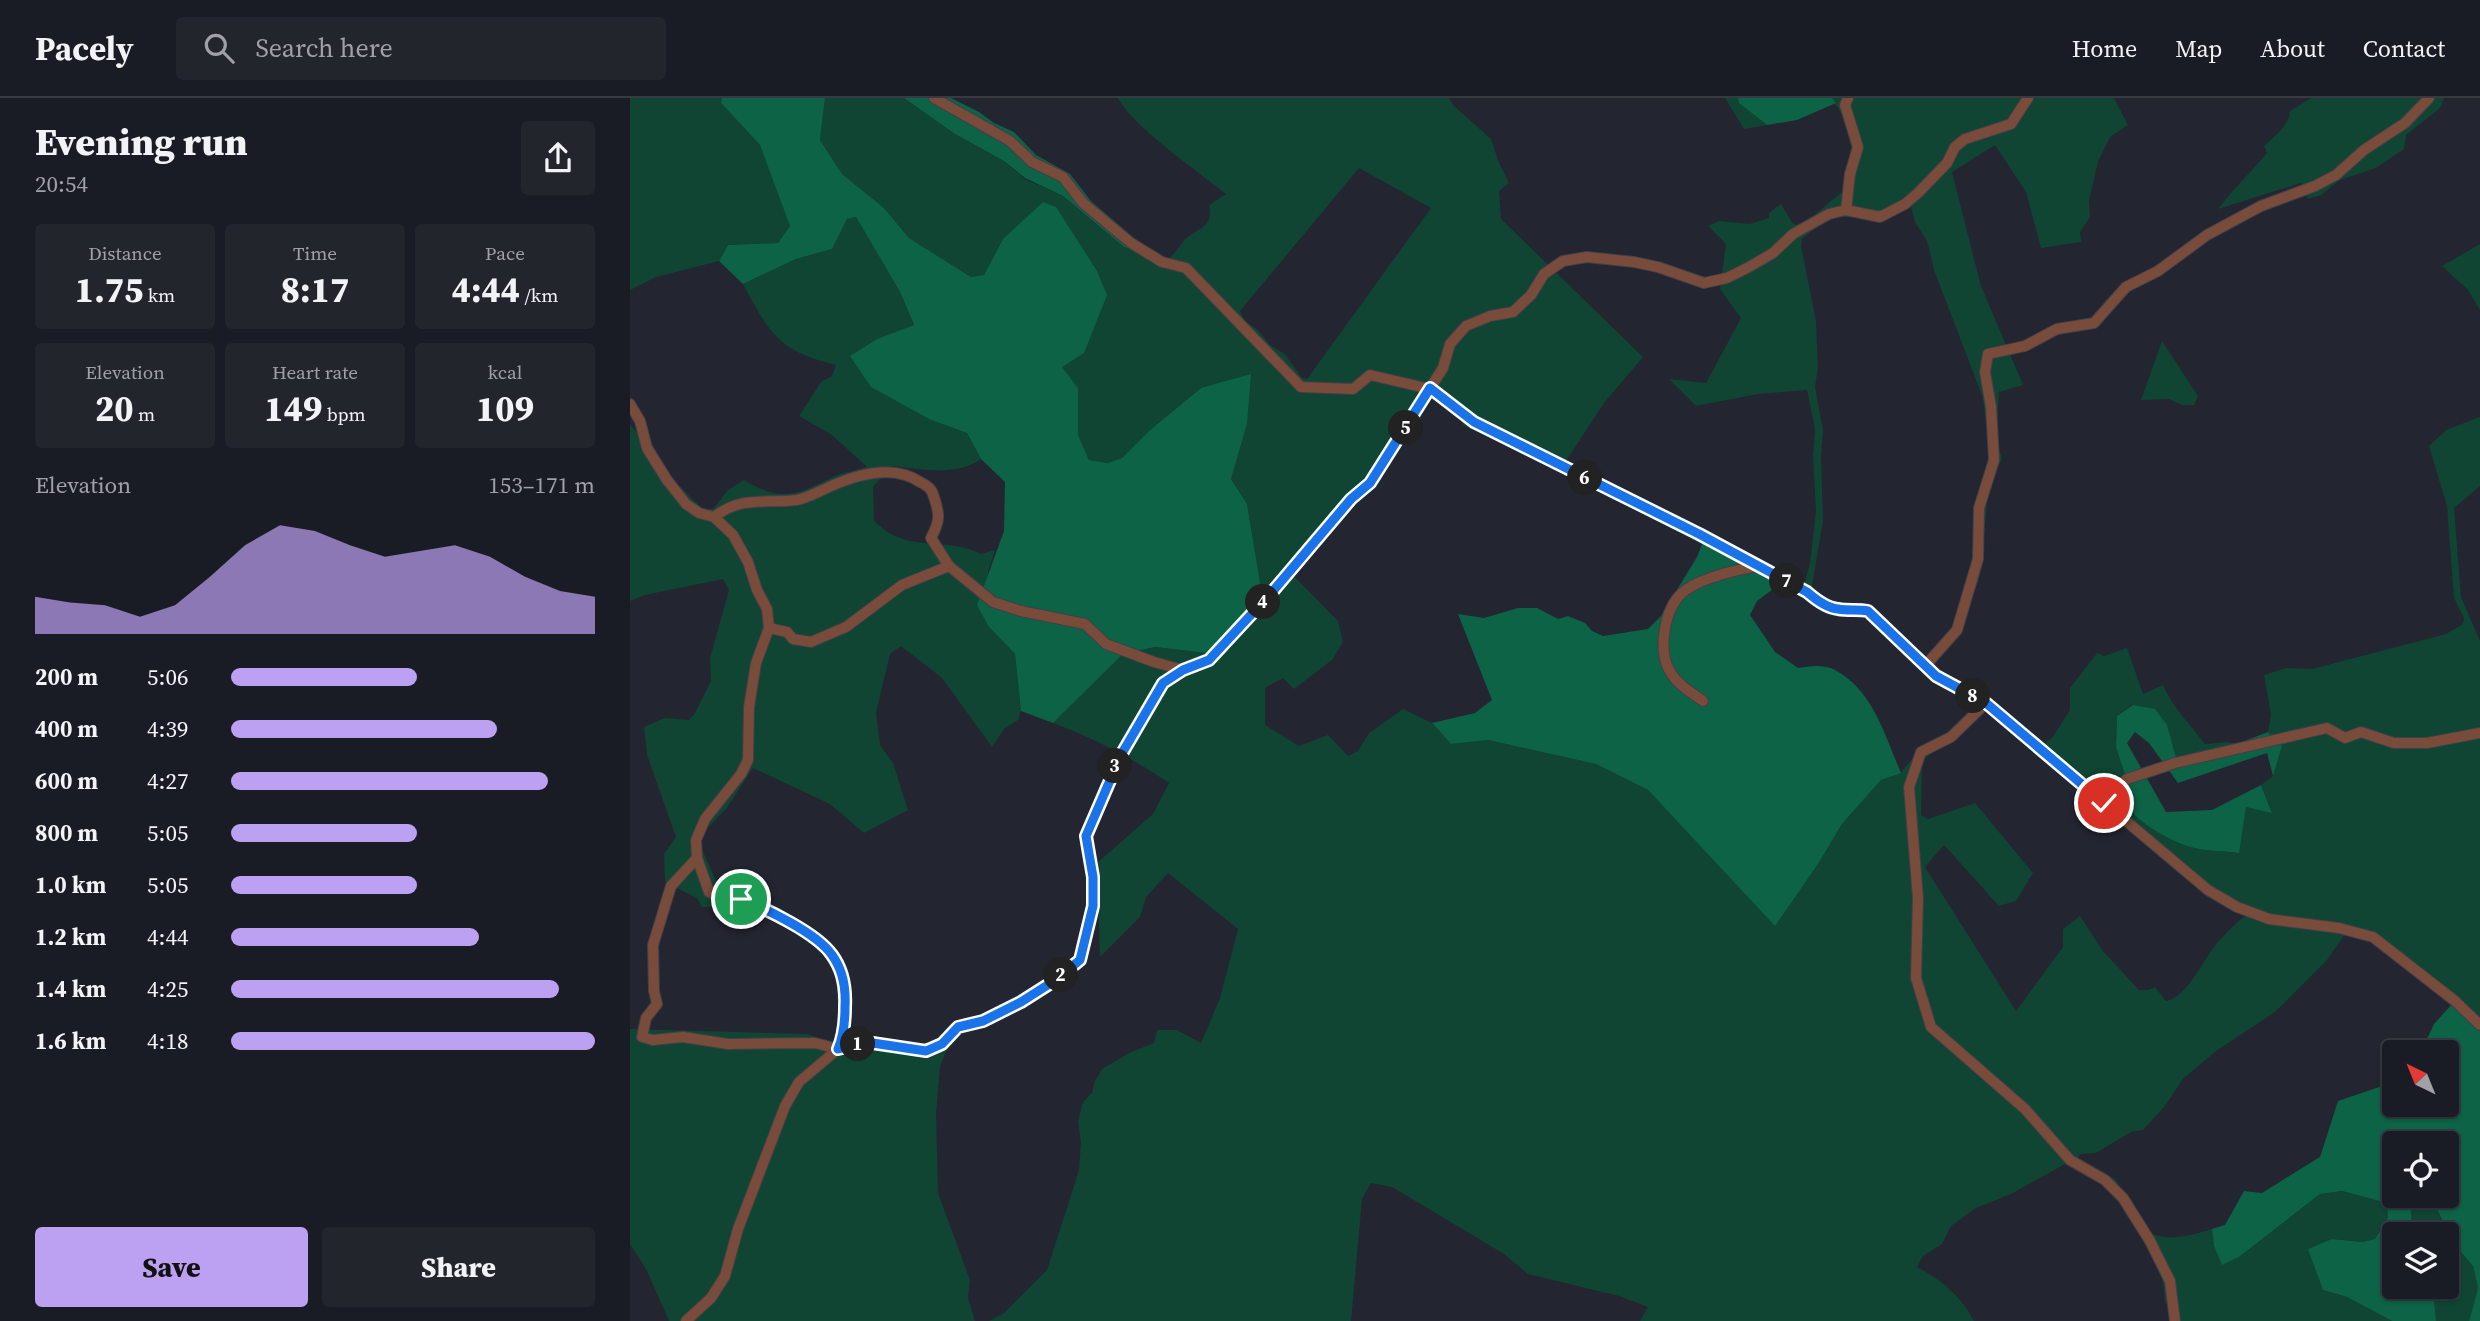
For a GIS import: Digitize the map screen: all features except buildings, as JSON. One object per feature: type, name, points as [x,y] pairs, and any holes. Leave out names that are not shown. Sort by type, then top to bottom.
[{"type":"street","points":[[934,98],[1010,141],[1032,162],[1063,177],[1083,202],[1131,243],[1162,262],[1186,268],[1301,387],[1353,389],[1370,375],[1430,388],[1474,422],[1758,566],[1837,610],[1855,608],[1868,611],[1936,676],[1986,703],[2208,890],[2237,907],[2269,919],[2339,928],[2373,937],[2455,1000],[2480,1025]]},
{"type":"street","points":[[1846,210],[1850,174],[1858,147],[1845,105],[1848,98]]},
{"type":"street","points":[[697,858],[671,886],[653,945],[654,991],[657,1004],[646,1017],[642,1037],[653,1040],[683,1037],[727,1044],[815,1043],[838,1049],[866,1042],[926,1051],[942,1044],[958,1027],[983,1021],[1021,1002],[1080,960],[1093,906],[1093,877],[1086,836],[1121,755],[1163,683],[1183,670],[1209,660],[1298,563],[1351,499],[1370,483],[1443,368],[1450,344],[1466,326],[1490,316],[1513,313],[1531,295],[1544,274],[1563,261],[1587,257],[1634,262],[1658,267],[1704,283],[1727,278],[1773,253],[1793,234],[1829,214],[1846,210],[1880,217],[1905,204],[1947,163],[1955,147],[1965,139],[2011,124],[2028,98]]},
{"type":"street","points":[[1925,666],[1957,630],[1978,559],[1979,508],[1994,460],[1991,407],[1985,372],[1988,354],[2025,346],[2057,329],[2094,323],[2126,287],[2158,271],[2207,235],[2272,201],[2315,186],[2336,175],[2364,150],[2405,122],[2429,98]]},
{"type":"street","points":[[630,404],[640,421],[647,448],[667,480],[686,504],[699,513],[714,517],[733,536],[748,562],[757,590],[767,609],[769,628],[757,663],[749,707],[748,760],[741,774],[705,819],[696,840],[697,858],[709,892],[726,900],[741,899],[763,908],[802,930],[831,953],[842,973],[845,1000],[842,1040],[838,1049],[799,1082],[785,1106],[738,1229],[725,1276],[711,1298],[686,1321]]},
{"type":"street","points":[[714,517],[750,500],[799,500],[849,478],[869,473],[896,473],[914,477],[932,489],[939,522],[931,538],[949,566],[993,602],[1021,611],[1085,624],[1107,644],[1183,670]]},
{"type":"street","points":[[769,628],[787,632],[793,639],[811,642],[846,627],[902,585],[949,566]]},
{"type":"street","points":[[1703,701],[1670,673],[1662,634],[1681,594],[1699,583],[1733,571],[1758,566]]},
{"type":"street","points":[[1986,703],[1951,737],[1921,752],[1909,787],[1918,898],[1916,978],[1931,1027],[2025,1109],[2070,1160],[2105,1180],[2123,1198],[2150,1241],[2169,1281],[2175,1321]]},
{"type":"street","points":[[2104,803],[2127,779],[2175,763],[2327,727],[2345,738],[2361,732],[2394,743],[2427,743],[2480,733]]},
{"type":"green space","points":[[630,98],[722,98],[721,103],[760,145],[791,226],[778,243],[728,245],[719,261],[656,277],[630,290]]},
{"type":"green space","points":[[722,98],[825,98],[820,140],[842,174],[884,208],[909,238],[971,277],[984,275],[1003,239],[1043,202],[1056,207],[1097,271],[1107,295],[1084,353],[1062,367],[1078,388],[1078,435],[1089,460],[1108,463],[1122,458],[1150,430],[1201,388],[1251,374],[1247,424],[1231,479],[1247,504],[1260,582],[1257,598],[1214,654],[1155,647],[1123,654],[1053,723],[1021,711],[1015,654],[989,627],[977,605],[1004,531],[1005,482],[981,459],[967,433],[931,420],[871,387],[850,356],[877,339],[914,325],[900,292],[856,217],[847,219],[832,249],[796,259],[743,284],[719,261],[728,245],[778,243],[790,226],[760,145],[721,103]]},
{"type":"green space","points":[[825,98],[904,98],[955,134],[1004,161],[1025,179],[1063,196],[1124,247],[1169,258],[1184,240],[1207,223],[1209,205],[1226,194],[1137,122],[1118,98],[1449,98],[1454,106],[1491,139],[1509,183],[1499,191],[1501,219],[1643,357],[1604,403],[1566,461],[1706,534],[1701,544],[1613,498],[1562,466],[1539,461],[1504,440],[1464,426],[1457,415],[1433,396],[1384,465],[1292,574],[1338,621],[1343,642],[1332,660],[1294,689],[1283,678],[1265,688],[1265,725],[1299,746],[1328,735],[1348,756],[1358,751],[1369,733],[1403,709],[1432,723],[1451,744],[1488,740],[1596,764],[1648,790],[1775,925],[1818,864],[1842,824],[1881,780],[1901,772],[1919,751],[1957,727],[1973,710],[1973,703],[1929,677],[1900,644],[1869,617],[1856,612],[1838,612],[1804,586],[1810,563],[1816,511],[1813,456],[1815,429],[1807,390],[1758,394],[1696,406],[1669,379],[1706,383],[1741,318],[1720,289],[1726,244],[1708,226],[1719,221],[1750,224],[1769,218],[1769,213],[1781,204],[1793,224],[1802,225],[1842,192],[1852,150],[1844,118],[1832,98],[2114,98],[2128,125],[2110,137],[2098,162],[2089,200],[2090,217],[2080,232],[2081,242],[2041,248],[2026,192],[1995,145],[1952,172],[1981,286],[2023,385],[1999,392],[1996,442],[2002,458],[1988,493],[1978,583],[1969,598],[1965,625],[1935,659],[1936,671],[2044,744],[2052,738],[2070,710],[2070,688],[2097,653],[2104,656],[2127,648],[2143,694],[2163,685],[2177,709],[2205,744],[2237,744],[2219,757],[2176,757],[2173,745],[2132,705],[2117,716],[2116,747],[2130,790],[2169,836],[2193,848],[2238,853],[2246,807],[2272,812],[2261,785],[2273,776],[2282,746],[2268,732],[2271,715],[2264,675],[2286,668],[2312,669],[2446,634],[2463,624],[2464,618],[2454,598],[2447,506],[2429,446],[2446,430],[2480,417],[2480,486],[2454,508],[2461,597],[2480,641],[2480,1031],[2452,1004],[2371,941],[2345,934],[2327,960],[2275,1012],[2216,1051],[2183,1079],[2165,1106],[2143,1130],[2131,1132],[2096,1153],[2080,1154],[2078,1159],[2115,1179],[2147,1231],[2154,1235],[2171,1237],[2212,1229],[2214,1246],[2222,1264],[2239,1257],[2320,1194],[2342,1191],[2382,1201],[2382,1208],[2388,1208],[2389,1218],[2387,1222],[2382,1222],[2382,1229],[2376,1239],[2362,1242],[2332,1239],[2323,1290],[2347,1297],[2392,1321],[2174,1321],[2165,1301],[2163,1282],[2145,1240],[2118,1200],[2099,1181],[2065,1164],[2011,1194],[1976,1208],[1951,1226],[1942,1244],[1923,1256],[1917,1267],[1950,1290],[1974,1321],[1640,1321],[1648,1307],[1619,1296],[1528,1274],[1504,1254],[1392,1187],[1371,1183],[1362,1199],[1351,1321],[989,1321],[1004,1313],[1047,1270],[1079,1170],[1081,1142],[1078,1121],[1083,1102],[1092,1093],[1102,1069],[1129,1053],[1154,1043],[1157,1030],[1177,1030],[1201,1043],[1220,998],[1238,929],[1168,873],[1146,897],[1140,917],[1100,957],[1097,863],[1153,814],[1169,783],[1113,750],[1053,723],[1123,654],[1155,647],[1214,654],[1260,582],[1247,504],[1231,479],[1247,424],[1201,388],[1150,430],[1122,458],[1108,463],[1089,460],[1078,435],[1078,388],[1061,367],[1003,239],[984,275],[971,277],[909,238],[884,208],[842,174],[820,140]],"holes":[[[1359,168],[1431,208],[1307,379],[1302,378],[1285,354],[1270,345],[1258,330],[1245,321],[1240,311]],[[1911,207],[1915,222],[1927,241],[1934,270],[1983,398],[1990,460],[1978,498],[1973,561],[1955,628],[1932,656],[1924,657],[1887,619],[1869,607],[1835,605],[1814,593],[1812,586],[1823,521],[1823,430],[1815,387],[1818,367],[1816,321],[1801,246],[1802,239],[1835,216],[1880,220]],[[1982,711],[1989,712],[2091,800],[2247,915],[2217,943],[2188,985],[2174,998],[2166,1001],[2155,987],[2139,990],[2103,951],[2080,916],[2063,929],[2063,947],[2016,1011],[1925,867],[1944,845],[1999,906],[2016,901],[2033,873],[1975,803],[1928,819],[1921,815],[1922,760],[1963,733]]]},
{"type":"green space","points":[[904,98],[951,98],[1014,132],[1036,155],[1070,174],[1091,201],[1162,258],[1124,247],[1063,196],[1025,178],[1004,161],[955,134]]},
{"type":"green space","points":[[1725,98],[1738,98],[1740,103],[1767,125],[1744,129]]},
{"type":"green space","points":[[1738,98],[1832,98],[1836,103],[1797,120],[1767,125],[1739,103]]},
{"type":"green space","points":[[2311,98],[2444,98],[2440,108],[2406,135],[2404,149],[2376,168],[2340,180],[2321,195],[2308,199],[2301,183],[2218,209],[2267,153],[2264,146],[2284,126],[2290,111]]},
{"type":"green space","points":[[856,217],[900,292],[914,326],[877,339],[851,356],[931,420],[967,433],[981,459],[971,465],[950,470],[892,466],[873,487],[874,521],[888,532],[914,542],[960,547],[981,554],[995,550],[988,572],[989,627],[1015,654],[1021,711],[1018,720],[1004,729],[992,747],[942,678],[901,646],[890,654],[876,713],[880,745],[893,763],[908,810],[864,833],[830,804],[753,768],[726,809],[700,836],[701,847],[721,892],[726,895],[756,898],[748,907],[702,907],[697,898],[665,882],[664,854],[676,837],[647,755],[644,727],[665,718],[689,720],[695,713],[711,681],[710,658],[729,590],[723,579],[645,595],[630,601],[630,424],[637,433],[651,442],[672,479],[703,509],[713,509],[728,490],[744,480],[770,492],[790,494],[867,467],[832,435],[799,416],[821,382],[832,376],[836,365],[816,360],[778,338],[761,316],[743,284],[796,259],[832,249],[847,219]]},
{"type":"green space","points":[[2480,244],[2480,310],[2468,290],[2442,266]]},
{"type":"green space","points":[[2162,341],[2198,396],[2194,405],[2182,405],[2169,399],[2141,400]]},
{"type":"green space","points":[[1706,534],[1781,583],[1757,601],[1750,615],[1775,652],[1798,668],[1831,668],[1859,689],[1883,729],[1901,773],[1881,780],[1842,824],[1775,926],[1648,790],[1596,764],[1488,740],[1451,744],[1432,723],[1475,713],[1492,700],[1458,614],[1484,618],[1518,608],[1537,608],[1558,619],[1568,616],[1585,623],[1592,631],[1603,636],[1648,629],[1661,616],[1697,557]]},
{"type":"green space","points":[[2133,705],[2155,709],[2167,725],[2176,757],[2218,757],[2237,744],[2268,732],[2282,746],[2273,776],[2267,753],[2178,783],[2149,743],[2135,732],[2127,743],[2166,812],[2212,810],[2261,785],[2272,813],[2246,807],[2239,853],[2185,845],[2146,824],[2125,803],[2130,790],[2116,747],[2117,716]]},
{"type":"green space","points":[[1053,961],[1061,980],[961,1030],[949,1043],[940,1067],[936,1113],[938,1193],[970,1280],[968,1298],[975,1321],[669,1321],[646,1269],[630,1244],[630,1029],[807,1034],[834,1043],[842,1040],[850,1043],[871,1035],[918,1047],[935,1042],[953,1023],[989,1014],[1032,991],[1048,977]]},
{"type":"green space","points":[[2452,1004],[2480,1031],[2480,1321],[2469,1321],[2478,1288],[2473,1266],[2459,1250],[2459,1222],[2443,1222],[2436,1208],[2459,1208],[2459,1131],[2382,1131],[2382,1202],[2342,1191],[2320,1194],[2239,1257],[2222,1265],[2214,1246],[2212,1229],[2225,1225],[2244,1191],[2262,1193],[2320,1157],[2338,1101],[2382,1086],[2382,1117],[2459,1117],[2459,1040],[2427,1040],[2434,1024]]},
{"type":"green space","points":[[2387,1208],[2411,1208],[2413,1222],[2386,1222]]},
{"type":"green space","points":[[2411,1208],[2436,1208],[2443,1222],[2413,1222]]},
{"type":"green space","points":[[2382,1228],[2382,1299],[2434,1299],[2436,1321],[2392,1321],[2347,1297],[2323,1290],[2308,1249],[2332,1239],[2362,1242],[2375,1239]]},
{"type":"green space","points":[[2459,1250],[2473,1266],[2478,1288],[2469,1321],[2436,1321],[2434,1299],[2459,1299]]},
{"type":"route","points":[[741,899],[802,930],[831,953],[842,973],[845,1000],[842,1040],[838,1049],[866,1042],[926,1051],[942,1044],[958,1027],[983,1021],[1054,981],[1080,960],[1093,906],[1093,877],[1086,836],[1096,808],[1121,755],[1163,683],[1183,670],[1209,660],[1273,591],[1351,499],[1370,483],[1430,388],[1474,422],[1699,534],[1807,592],[1817,600],[1837,610],[1855,608],[1868,611],[1936,676],[1986,703],[2104,803]]}]
